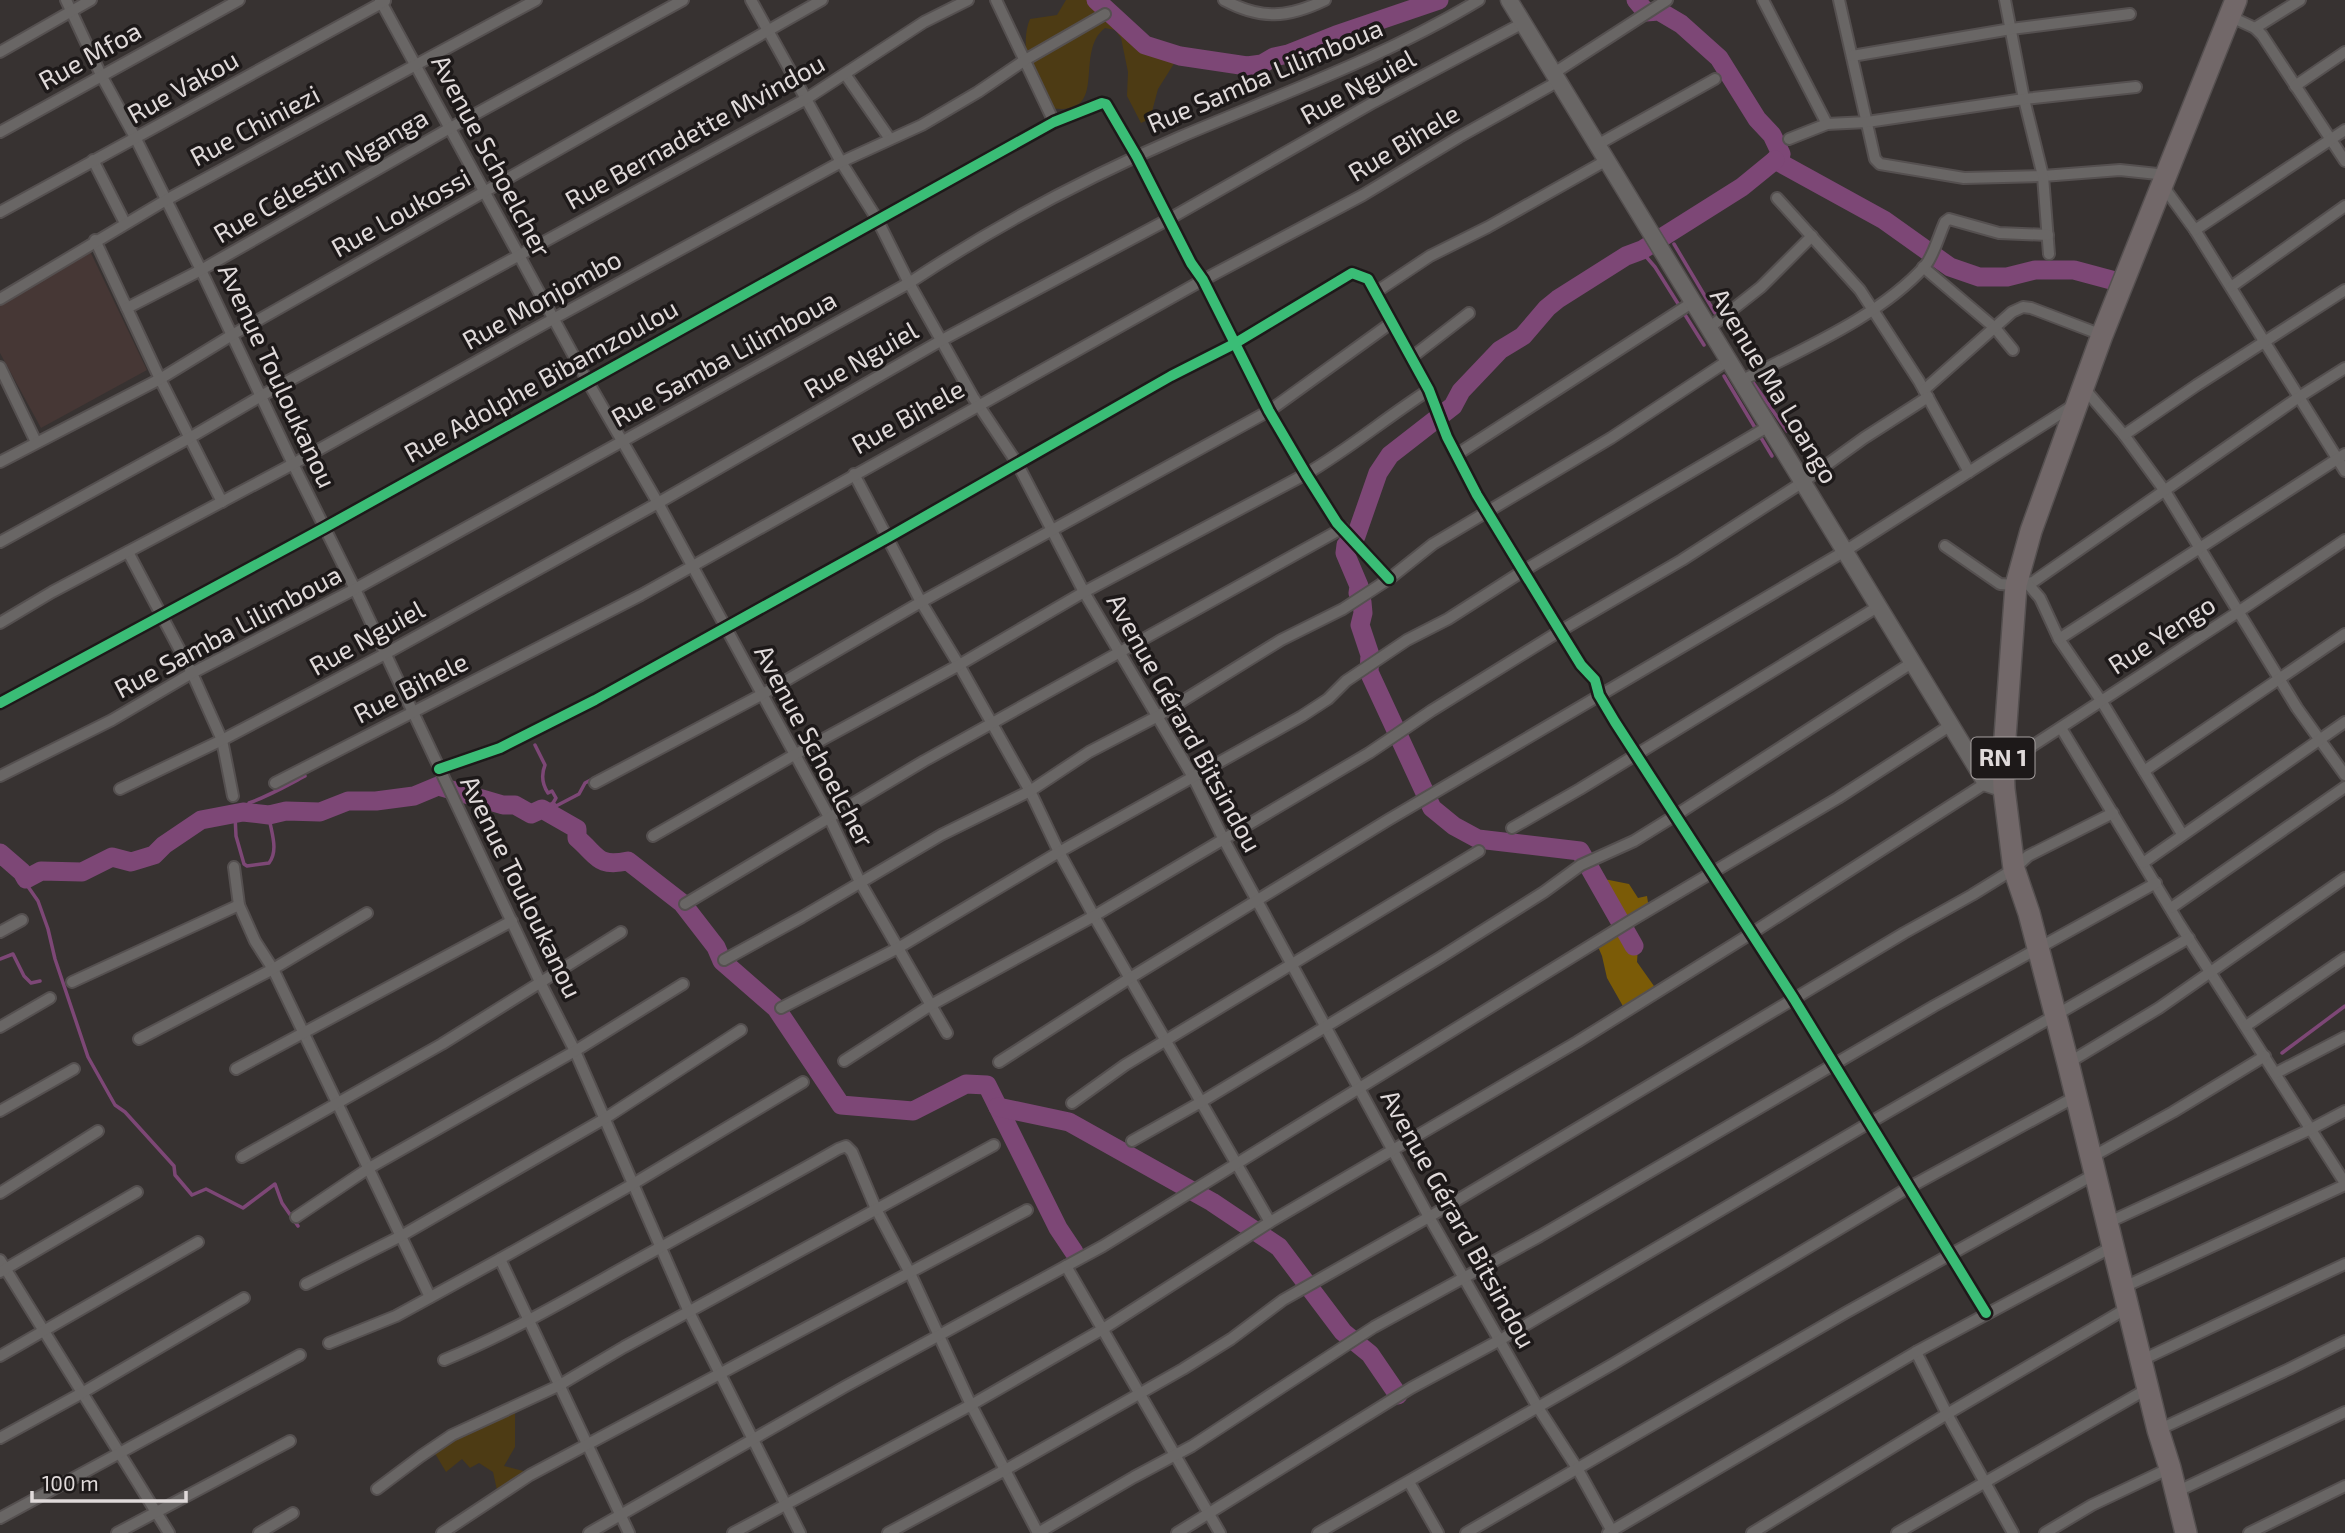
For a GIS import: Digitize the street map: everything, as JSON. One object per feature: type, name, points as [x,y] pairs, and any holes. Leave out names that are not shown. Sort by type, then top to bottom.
[{"type":"highway","name":"RN 1","points":[[2186,1533],[2147,1389],[2127,1297],[2112,1247],[2056,1016],[2014,869],[1995,786],[2003,765],[2022,585],[2031,531],[2102,335],[2232,8]]},
{"type":"main road","name":"Avenue Ma Loango","points":[[1509,0],[1951,725],[1995,786]]},
{"type":"street","name":"Avenue Touloukanou","points":[[66,0],[201,270],[355,589],[575,1051],[690,1312],[800,1533]]},
{"type":"street","points":[[0,52],[91,0]]},
{"type":"street","name":"Rue Mfoa","points":[[0,132],[239,0]]},
{"type":"street","name":"Rue Chiniezi","points":[[0,299],[166,200],[536,0]]},
{"type":"street","name":"Rue Célestin Nganga","points":[[127,308],[201,270],[450,128],[683,0]]},
{"type":"street","name":"Avenue Gérard Bitsindou","points":[[751,0],[841,162],[877,219],[909,284],[978,404],[1017,463],[1084,592],[1193,776],[1224,840],[1429,1217],[1537,1406],[1577,1468],[1611,1532]]},
{"type":"street","name":"Rue Loukossi","points":[[0,463],[160,379],[232,335],[822,0]]},
{"type":"street","name":"Rue Bernadette Mvindou","points":[[0,542],[261,396],[806,99],[924,22],[968,0]]},
{"type":"street","points":[[996,0],[1054,122]]},
{"type":"street","points":[[1224,0],[1245,11],[1280,15],[1307,9],[1325,0]]},
{"type":"street","name":"Rue Samba Lilimboua","points":[[0,776],[113,720],[192,673],[355,589],[909,284],[956,253],[1051,198],[1137,157],[1368,59],[1479,0]]},
{"type":"street","name":"Rue Bihele","points":[[275,783],[641,594],[978,404],[1363,195],[1556,77],[1667,0]]},
{"type":"street","points":[[1763,0],[1827,124]]},
{"type":"street","points":[[1839,0],[1875,159],[1880,164],[1964,178],[2120,170],[2165,180],[2299,397],[2341,457],[2345,471]]},
{"type":"street","points":[[2005,0],[2024,99],[2043,176],[2049,254]]},
{"type":"street","points":[[2255,28],[2300,0]]},
{"type":"street","name":"Avenue Schoelcher","points":[[383,1],[518,256],[658,503],[829,817],[860,882],[947,1033]]},
{"type":"street","name":"Rue Vakou","points":[[0,212],[383,1]]},
{"type":"street","points":[[2232,8],[2255,28],[2345,162]]},
{"type":"street","name":"Rue Monjombo","points":[[0,623],[841,162],[922,125],[1025,60],[1105,14]]},
{"type":"street","points":[[1852,55],[2011,29],[2130,14]]},
{"type":"street","name":"Rue Nguiel","points":[[120,789],[222,740],[385,654],[658,503],[942,340],[1169,219],[1374,102],[1523,23]]},
{"type":"street","points":[[2295,86],[2345,52]]},
{"type":"street","points":[[845,74],[890,139]]},
{"type":"street","points":[[1597,145],[1715,79]]},
{"type":"street","points":[[1789,139],[1827,124],[1867,122],[2024,99],[2136,88]]},
{"type":"street","name":"Rue Adolphe Bibamzoulou","points":[[0,702],[324,528],[1054,122],[1093,106],[1106,104],[1137,157]]},
{"type":"street","points":[[2195,230],[2345,130]]},
{"type":"street","points":[[1137,157],[1269,411],[1306,474],[1336,521],[1389,579]]},
{"type":"street","points":[[93,160],[125,223]]},
{"type":"street","points":[[1376,292],[1430,256],[1488,227],[1607,160]]},
{"type":"street","points":[[1777,198],[1860,290],[1926,393],[1969,472]]},
{"type":"street","points":[[2231,287],[2345,206]]},
{"type":"street","points":[[1741,381],[1873,310],[1902,288],[1927,264],[1945,222],[1949,219],[2000,233],[2048,235]]},
{"type":"street","points":[[1709,328],[1761,288],[1812,236]]},
{"type":"street","points":[[96,240],[160,379],[222,502]]},
{"type":"street","points":[[1923,267],[1995,328],[2013,350]]},
{"type":"street","points":[[439,769],[500,748],[595,700],[1171,376],[1234,344],[1352,273],[1368,279],[1376,292],[1429,390],[1447,437],[1487,511],[1581,665],[1595,680],[1599,695],[1636,754],[1794,999],[1986,1313]]},
{"type":"street","points":[[2124,435],[2345,290]]},
{"type":"street","points":[[1456,455],[1693,302]]},
{"type":"street","points":[[845,1061],[931,1005],[1094,916],[1224,840],[1369,753],[1560,631],[1682,560],[1803,482],[1926,393],[2017,309],[2031,308],[2102,335]]},
{"type":"street","points":[[1412,357],[1469,313]]},
{"type":"street","points":[[595,783],[761,695],[922,602],[1269,411],[1391,323]]},
{"type":"street","points":[[724,960],[941,835],[1030,792],[1089,752],[1158,716],[1281,640],[1343,609],[1389,579],[1419,553],[1611,438],[1729,360]]},
{"type":"street","points":[[0,367],[36,442]]},
{"type":"street","points":[[2022,585],[2345,368]]},
{"type":"street","points":[[653,836],[1084,592],[1306,474],[1339,455],[1394,412],[1429,390]]},
{"type":"street","points":[[999,1062],[1130,978],[1388,820],[1845,551],[1969,472],[2079,395],[2124,435],[2165,491],[2279,678],[2345,775]]},
{"type":"street","points":[[781,1008],[898,948],[1059,852],[1302,716],[1328,699],[1346,681],[1408,640],[1448,619],[1523,571],[1769,426]]},
{"type":"street","points":[[2059,639],[2341,457]]},
{"type":"street","points":[[854,474],[922,602],[1030,792],[1094,916],[1270,1222]]},
{"type":"street","points":[[685,904],[991,723],[1343,528]]},
{"type":"street","name":"Rue Yengo","points":[[2003,765],[2345,540]]},
{"type":"street","points":[[1945,546],[2000,584],[2022,585],[2040,598],[2059,639],[2102,702],[2182,834]]},
{"type":"street","points":[[128,552],[163,615],[222,740],[233,796]]},
{"type":"street","points":[[1512,828],[1879,606]]},
{"type":"street","points":[[2144,771],[2345,634]]},
{"type":"street","points":[[1132,1141],[1453,950],[1581,865],[1634,841],[1913,663]]},
{"type":"street","points":[[2143,863],[2345,722]]},
{"type":"street","points":[[589,1533],[846,1386],[1103,1246],[1359,1087],[1838,798],[1951,725]]},
{"type":"street","points":[[1752,1533],[1947,1414],[2127,1297],[2345,1184],[2189,938],[2061,728]]},
{"type":"street","points":[[733,1533],[971,1405],[1102,1329],[1270,1222],[1577,1042],[1995,786]]},
{"type":"street","points":[[2171,908],[2345,787]]},
{"type":"street","points":[[888,1533],[1141,1394],[1231,1339],[1283,1300],[1429,1217],[2014,869],[2028,856],[2113,813]]},
{"type":"street","points":[[1072,1103],[1125,1065],[1479,851]]},
{"type":"street","points":[[234,867],[239,905],[255,941],[273,969],[430,1297]]},
{"type":"street","points":[[2068,1063],[2159,1008],[2345,878]]},
{"type":"street","points":[[444,1360],[529,1321],[846,1146],[852,1152],[876,1209],[910,1273],[971,1405],[1038,1533],[1253,1408],[1374,1327],[1464,1278],[2038,947],[2155,883]]},
{"type":"street","points":[[72,982],[239,905]]},
{"type":"street","points":[[139,1039],[273,969],[367,913]]},
{"type":"street","points":[[0,932],[22,920]]},
{"type":"street","points":[[236,1069],[512,921]]},
{"type":"street","points":[[242,1157],[338,1104],[541,984],[621,932]]},
{"type":"street","points":[[1177,1533],[1411,1388],[1500,1340],[1869,1122],[2189,938]]},
{"type":"street","points":[[2246,1026],[2345,958]]},
{"type":"street","points":[[296,1217],[369,1168],[575,1051],[683,984]]},
{"type":"street","points":[[0,1027],[50,998]]},
{"type":"street","points":[[306,1283],[401,1236],[604,1119],[741,1030]]},
{"type":"street","points":[[2276,1073],[2345,1037]]},
{"type":"street","points":[[1465,1533],[1847,1312],[1951,1255],[2265,1056]]},
{"type":"street","points":[[0,1111],[74,1069]]},
{"type":"street","points":[[330,1343],[396,1316],[500,1259],[803,1082]]},
{"type":"street","points":[[1318,1533],[1613,1364],[1909,1188],[2075,1097]]},
{"type":"street","points":[[2107,1223],[2345,1111]]},
{"type":"street","points":[[0,1193],[98,1131]]},
{"type":"street","points":[[377,1489],[452,1435],[558,1385],[994,1145]]},
{"type":"street","points":[[138,1192],[2,1267],[169,1533]]},
{"type":"street","points":[[442,1533],[530,1475],[1027,1210]]},
{"type":"street","points":[[0,1356],[198,1242]]},
{"type":"street","points":[[1611,1532],[1916,1352],[2112,1247]]},
{"type":"street","points":[[500,1259],[629,1533]]},
{"type":"street","points":[[2142,1360],[2345,1264]]},
{"type":"street","points":[[1066,1266],[1220,1533]]},
{"type":"street","points":[[0,1438],[82,1394],[244,1297]]},
{"type":"street","points":[[2158,1430],[2345,1341]]},
{"type":"street","points":[[1916,1352],[2013,1533]]},
{"type":"street","points":[[0,1518],[300,1355]]},
{"type":"street","points":[[1897,1533],[2147,1389]]},
{"type":"street","points":[[2176,1492],[2345,1412]]},
{"type":"street","points":[[117,1533],[290,1441]]},
{"type":"street","points":[[2045,1533],[2092,1505],[2170,1468]]},
{"type":"street","points":[[1409,1482],[1438,1533]]},
{"type":"street","points":[[2249,1533],[2345,1486]]},
{"type":"street","points":[[259,1533],[293,1514]]},
{"type":"shaded area","points":[[1066,0],[1097,0],[1143,43],[1169,53],[1175,62],[1158,89],[1150,119],[1141,123],[1127,96],[1128,72],[1121,38],[1115,30],[1105,28],[1096,40],[1091,54],[1085,96],[1077,105],[1064,109],[1041,106],[1026,51],[1027,29],[1030,19],[1057,15]]},
{"type":"shaded area","points":[[88,247],[147,370],[41,428],[0,353],[0,297]]},
{"type":"shaded area","points":[[1604,879],[1629,884],[1638,898],[1647,896],[1649,909],[1629,921],[1631,931],[1626,939],[1638,947],[1637,962],[1654,986],[1624,1008],[1607,978],[1596,942],[1621,916],[1611,901],[1594,886]]},
{"type":"shaded area","points":[[515,1408],[515,1447],[504,1466],[527,1472],[497,1490],[493,1472],[479,1463],[470,1468],[462,1459],[446,1472],[433,1450]]},
{"type":"waterway","points":[[1096,0],[1145,45],[1180,56],[1247,66],[1262,64],[1274,57],[1439,0]]},
{"type":"waterway","points":[[1636,0],[1646,12],[1659,11],[1681,24],[1719,58],[1757,119],[1772,135],[1781,154],[1775,160],[1884,220],[1950,267],[1979,277],[2007,277],[2035,270],[2074,270],[2115,281]]},
{"type":"waterway","points":[[1634,946],[1580,851],[1478,839],[1454,826],[1432,808],[1369,672],[1370,655],[1360,625],[1362,602],[1358,593],[1359,586],[1345,553],[1346,545],[1356,536],[1378,473],[1390,455],[1453,406],[1461,391],[1500,350],[1523,336],[1558,299],[1742,187],[1775,160]]},
{"type":"waterway","points":[[1674,244],[1715,313]]},
{"type":"waterway","points":[[1643,253],[1655,267],[1704,345]]},
{"type":"waterway","points":[[1724,376],[1772,456]]},
{"type":"waterway","points":[[1750,378],[1787,431]]},
{"type":"waterway","points":[[535,745],[545,765],[544,786],[548,793],[552,791],[556,798],[553,803]]},
{"type":"waterway","points":[[542,809],[553,803],[556,806],[579,794],[585,783],[600,775]]},
{"type":"waterway","points":[[245,810],[249,803],[305,776]]},
{"type":"waterway","points":[[0,853],[22,872],[26,879],[41,871],[82,872],[112,857],[131,862],[154,855],[201,820],[243,812],[269,815],[286,811],[320,812],[348,801],[376,801],[414,796],[438,786],[503,805],[515,805],[531,814],[542,809],[577,829],[577,838],[599,859],[610,863],[628,861],[682,903],[716,947],[722,961],[776,1008],[841,1105],[913,1111],[966,1084],[987,1085],[1058,1228],[1074,1252]]},
{"type":"waterway","points":[[235,815],[236,836],[244,864],[247,866],[269,863],[272,858],[274,841],[269,817]]},
{"type":"waterway","points":[[22,878],[38,901],[88,1057],[115,1105],[125,1112],[174,1166],[175,1175],[192,1195],[206,1189],[243,1208],[275,1184],[282,1203],[298,1226]]},
{"type":"waterway","points":[[0,959],[13,954],[24,976],[31,983],[40,981]]},
{"type":"waterway","points":[[2282,1053],[2345,1006]]},
{"type":"waterway","points":[[998,1107],[1069,1122],[1212,1202],[1279,1247],[1343,1332],[1370,1354],[1398,1395]]},
{"type":"cycle path","points":[[0,703],[324,528],[1054,122],[1102,103],[1106,104],[1137,157],[1269,411],[1306,474],[1337,523],[1389,579]]},
{"type":"cycle path","points":[[439,769],[500,748],[595,700],[1171,376],[1234,344],[1352,273],[1368,279],[1429,390],[1447,437],[1477,495],[1581,665],[1595,680],[1599,695],[1615,722],[1794,999],[1986,1313]]}]
